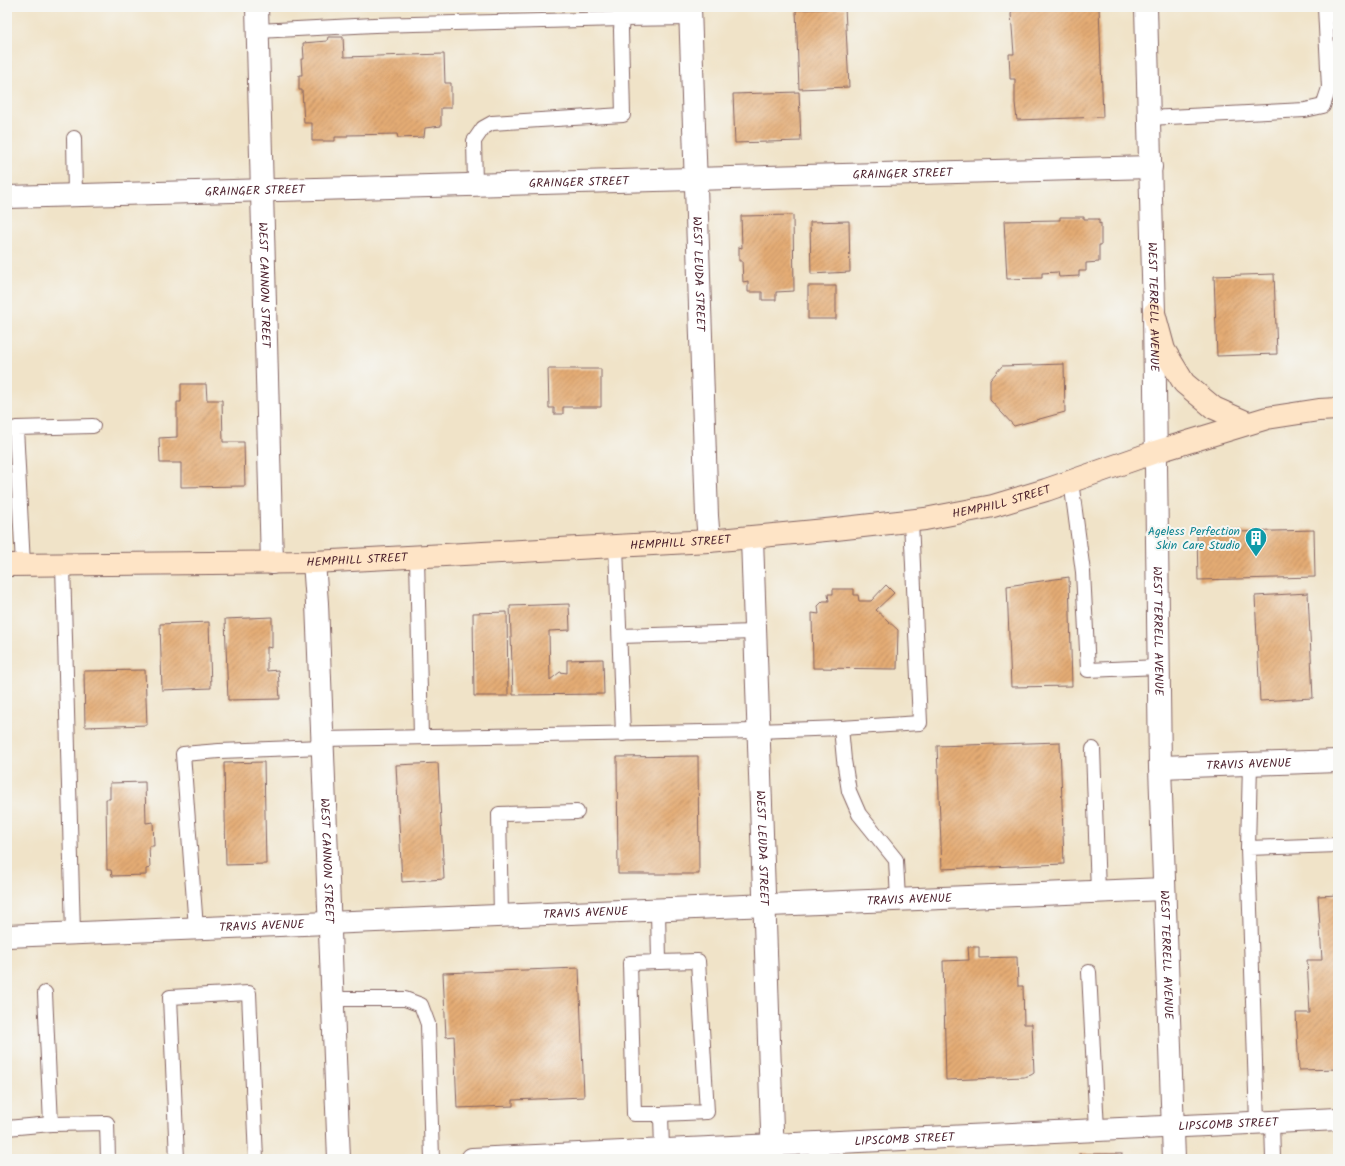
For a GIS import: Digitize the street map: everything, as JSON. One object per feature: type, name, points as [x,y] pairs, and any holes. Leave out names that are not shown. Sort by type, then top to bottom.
[{"type":"main road","points":[[1154,313],[1164,350],[1184,383],[1214,408],[1248,423]]},
{"type":"main road","name":"HEMPHILL STREET","points":[[15,565],[272,563],[417,557],[752,538],[911,520],[993,506],[1155,452],[1267,418],[1319,410],[1338,409]]},
{"type":"street","name":"WEST CANNON STREET","points":[[257,7],[272,563]]},
{"type":"street","name":"WEST TERRELL AVENUE","points":[[1146,7],[1154,313],[1160,767],[1174,1159]]},
{"type":"street","name":"WEST LEUDA STREET","points":[[691,13],[709,541]]},
{"type":"street","name":"GRAINGER STREET","points":[[7,197],[1151,167]]},
{"type":"street","name":"WEST LEUDA STREET","points":[[752,538],[757,731],[773,1152]]},
{"type":"street","name":"WEST CANNON STREET","points":[[314,562],[323,743],[339,1159]]},
{"type":"street","name":"TRAVIS AVENUE","points":[[1160,767],[1338,760]]},
{"type":"street","name":"TRAVIS AVENUE","points":[[7,936],[1164,889]]},
{"type":"street","name":"LIPSCOMB STREET","points":[[472,1159],[662,1150],[773,1152],[1097,1130],[1338,1119]]},
{"type":"lane","points":[[1149,118],[1305,110],[1322,106],[1328,88],[1325,7]]},
{"type":"lane","points":[[258,31],[622,19],[691,13]]},
{"type":"lane","points":[[476,184],[474,141],[483,128],[492,123],[623,115],[622,19]]},
{"type":"lane","points":[[74,138],[75,196]]},
{"type":"lane","points":[[15,565],[16,428],[93,426]]},
{"type":"lane","points":[[1071,481],[1084,572],[1088,670],[1159,667]]},
{"type":"lane","points":[[196,928],[183,754],[421,737],[757,731],[920,723],[911,520]]},
{"type":"lane","points":[[616,546],[622,734]]},
{"type":"lane","points":[[417,557],[421,737]]},
{"type":"lane","points":[[63,565],[73,933]]},
{"type":"lane","points":[[620,636],[754,632]]},
{"type":"lane","points":[[841,728],[849,791],[859,814],[896,860],[898,900]]},
{"type":"lane","points":[[1093,749],[1098,892]]},
{"type":"lane","points":[[1250,763],[1248,848],[1265,1123],[1273,1159]]},
{"type":"lane","points":[[500,916],[499,814],[577,812]]},
{"type":"lane","points":[[1248,848],[1338,845]]},
{"type":"lane","points":[[658,910],[659,962]]},
{"type":"lane","points":[[698,961],[707,1112],[661,1114],[634,1114],[630,962],[698,961]]},
{"type":"lane","points":[[1089,972],[1097,1130]]},
{"type":"lane","points":[[45,993],[51,1124]]},
{"type":"lane","points":[[177,1159],[170,997],[249,993],[256,1159]]},
{"type":"lane","points":[[333,999],[405,999],[421,1005],[428,1024],[432,1159]]},
{"type":"lane","points":[[661,1114],[662,1150]]},
{"type":"lane","points":[[7,1128],[51,1124],[107,1123],[108,1159]]},
{"type":"building","points":[[1099,7],[1103,117],[1017,120],[1015,79],[1010,79],[1009,54],[1014,54],[1011,14],[1013,9]]},
{"type":"building","points":[[845,8],[849,87],[799,89],[796,10]]},
{"type":"building","points":[[328,37],[343,37],[344,57],[444,54],[445,83],[451,83],[451,108],[441,108],[441,126],[425,128],[424,137],[398,138],[397,134],[347,135],[347,137],[335,137],[335,141],[312,141],[312,123],[304,123],[302,90],[299,90],[299,75],[302,75],[301,59],[304,59],[303,43],[327,41]]},
{"type":"building","points":[[799,92],[801,141],[735,143],[733,94]]},
{"type":"building","points":[[793,215],[794,291],[776,292],[776,300],[762,300],[762,292],[748,292],[748,281],[743,282],[742,261],[739,261],[739,247],[742,248],[741,216]]},
{"type":"building","points":[[1060,217],[1084,217],[1084,219],[1099,219],[1099,224],[1101,223],[1101,245],[1099,245],[1099,262],[1086,263],[1086,271],[1079,271],[1079,276],[1059,277],[1058,272],[1042,273],[1042,278],[1007,279],[1004,221],[1060,220]]},
{"type":"building","points":[[849,221],[850,272],[811,274],[810,222]]},
{"type":"building","points":[[1274,274],[1277,354],[1217,356],[1214,276]]},
{"type":"building","points":[[808,286],[836,286],[836,319],[808,319]]},
{"type":"building","points":[[1064,364],[1065,412],[1014,426],[990,400],[990,380],[1002,366]]},
{"type":"building","points":[[548,369],[601,369],[601,407],[563,407],[563,414],[554,414],[554,408],[549,408]]},
{"type":"building","points":[[181,384],[206,384],[207,400],[222,400],[223,442],[244,442],[245,486],[181,487],[181,463],[160,463],[159,438],[177,437],[177,402],[181,402]]},
{"type":"building","name":"Ageless Perfection Skin Care Studio","points":[[1314,530],[1315,577],[1198,580],[1197,533]]},
{"type":"building","points":[[1069,577],[1072,686],[1011,687],[1007,586]]},
{"type":"building","points":[[886,585],[894,593],[876,610],[898,630],[897,669],[813,668],[812,613],[819,614],[818,606],[823,601],[829,601],[828,594],[833,594],[833,589],[854,589],[854,595],[858,595],[859,601],[871,601]]},
{"type":"building","points":[[1308,593],[1313,698],[1260,701],[1255,596]]},
{"type":"building","points":[[569,604],[570,630],[549,631],[550,680],[560,672],[567,673],[567,660],[603,659],[604,694],[513,695],[510,606]]},
{"type":"building","points":[[507,612],[508,696],[474,696],[473,613]]},
{"type":"building","points":[[272,617],[272,648],[267,647],[267,671],[278,670],[280,699],[228,700],[225,619]]},
{"type":"building","points":[[209,622],[211,688],[162,690],[160,624]]},
{"type":"building","points":[[145,670],[147,725],[85,727],[84,671]]},
{"type":"building","points":[[1060,742],[1064,864],[942,869],[937,746]]},
{"type":"building","points":[[698,756],[699,874],[618,874],[617,757]]},
{"type":"building","points":[[264,762],[266,864],[226,865],[224,763]]},
{"type":"building","points":[[438,763],[444,879],[402,882],[396,765]]},
{"type":"building","points":[[145,782],[146,823],[153,822],[154,846],[149,846],[150,868],[146,869],[146,875],[112,876],[111,870],[107,870],[106,799],[110,799],[110,783]]},
{"type":"building","points":[[1338,895],[1338,1069],[1299,1070],[1296,1013],[1310,1013],[1307,960],[1322,960],[1318,896]]},
{"type":"building","points":[[968,947],[979,947],[979,958],[1017,957],[1018,986],[1023,986],[1024,1024],[1032,1024],[1034,1073],[1031,1075],[1024,1077],[946,1080],[943,961],[969,960]]},
{"type":"building","points":[[579,968],[584,1097],[513,1100],[513,1106],[457,1108],[454,1036],[446,1037],[443,973]]},
{"type":"building","points":[[1079,1154],[1122,1154],[1122,1159],[1079,1159]]},
{"type":"place","name":"Ageless Perfection Skin Care Studio","points":[[1256,558]]}]
